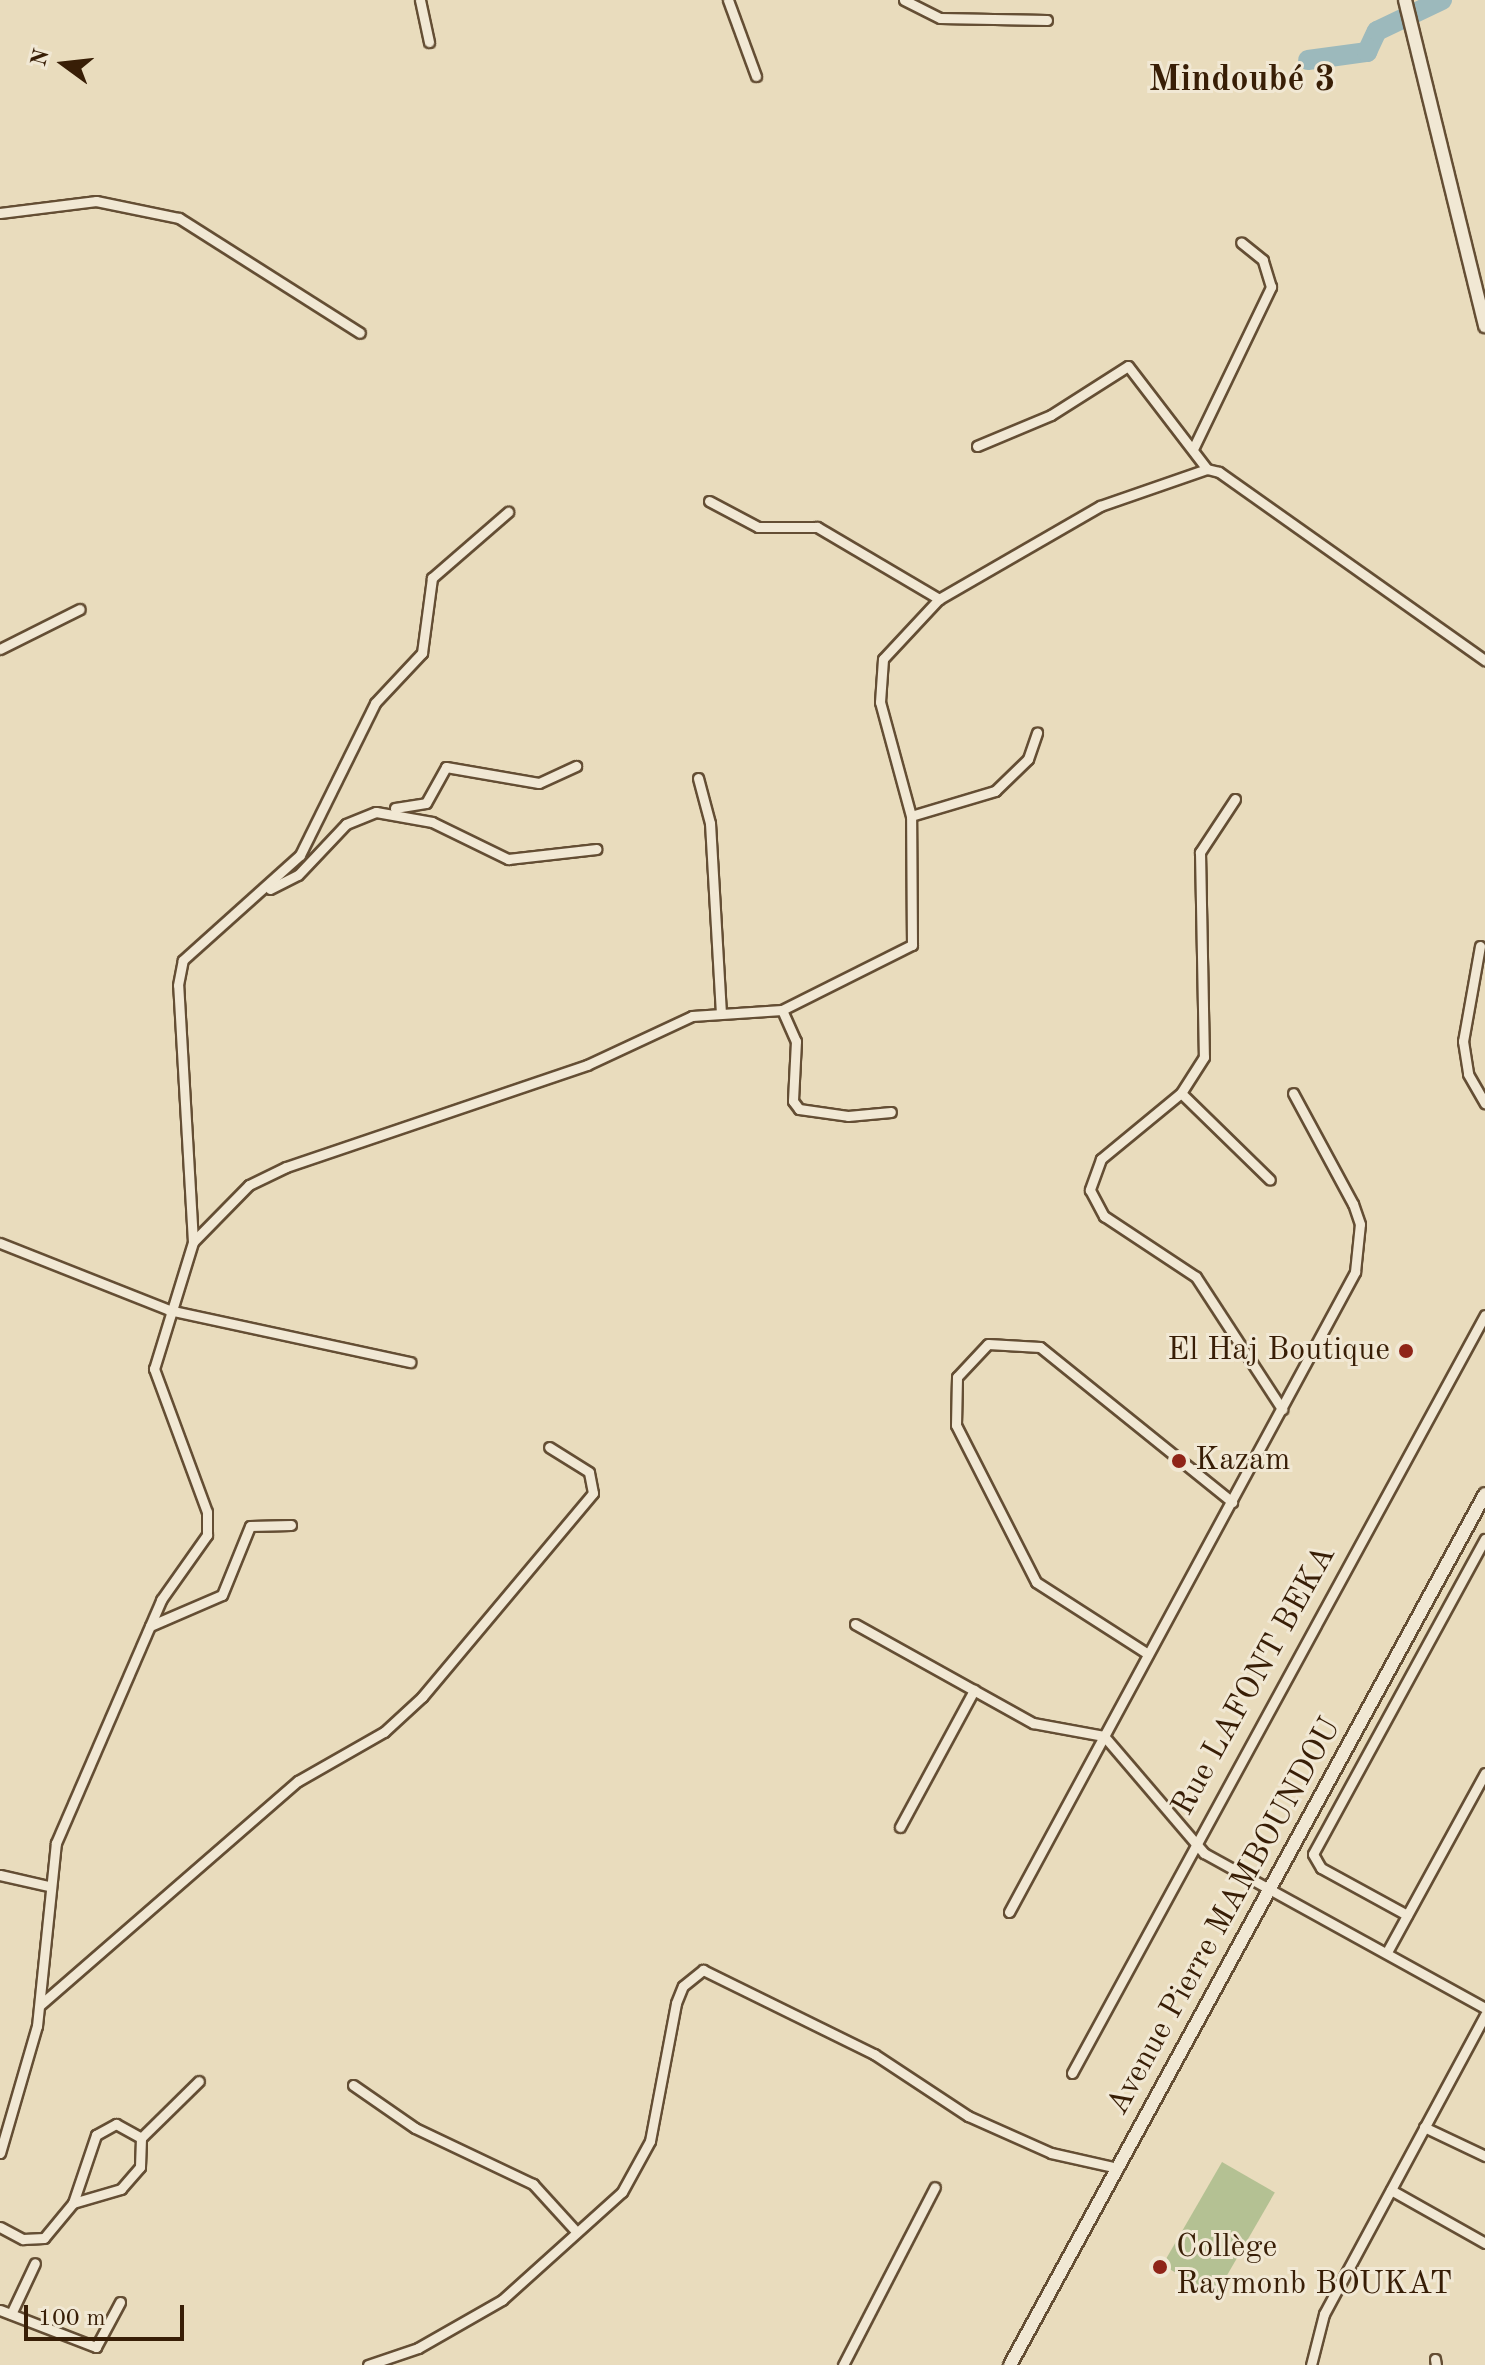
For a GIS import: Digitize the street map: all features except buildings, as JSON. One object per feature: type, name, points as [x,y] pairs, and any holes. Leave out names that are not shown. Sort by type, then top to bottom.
[{"type":"street","points":[[420,0],[429,42]]},
{"type":"street","points":[[728,0],[756,76]]},
{"type":"street","points":[[904,0],[940,18],[1047,20]]},
{"type":"street","points":[[1406,3],[1485,326]]},
{"type":"street","points":[[0,213],[96,201],[179,218],[360,333]]},
{"type":"street","points":[[1194,447],[1271,287],[1263,260],[1241,242]]},
{"type":"street","points":[[977,446],[1051,415],[1128,366],[1194,447],[1207,469],[1332,547],[1485,660]]},
{"type":"street","points":[[193,1242],[263,1177],[721,1012],[782,1010],[912,945],[911,816],[879,687],[891,645],[939,599],[1100,506],[1207,469]]},
{"type":"street","points":[[709,501],[758,527],[817,527],[939,599]]},
{"type":"street","points":[[270,889],[308,843],[375,703],[422,653],[432,578],[508,512]]},
{"type":"street","points":[[0,649],[80,609]]},
{"type":"street","points":[[911,816],[995,791],[1028,759],[1037,733]]},
{"type":"street","points":[[0,2153],[40,2005],[48,1886],[81,1776],[150,1626],[209,1523],[154,1369],[169,1310],[193,1242],[179,976],[197,941],[270,889],[298,875],[346,824],[426,803],[446,767],[539,783],[576,766]]},
{"type":"street","points":[[698,778],[710,823],[721,1012]]},
{"type":"street","points":[[1235,799],[1201,846],[1207,1039],[1199,1069],[1181,1093],[1101,1159],[1090,1190],[1104,1216],[1196,1277],[1282,1409]]},
{"type":"street","points":[[393,811],[508,859],[596,849]]},
{"type":"street","points":[[1480,946],[1463,1041],[1468,1074],[1485,1103]]},
{"type":"street","points":[[782,1010],[796,1041],[793,1101],[799,1109],[848,1116],[891,1112]]},
{"type":"street","points":[[1181,1093],[1270,1180]]},
{"type":"street","points":[[1009,1912],[1347,1290],[1360,1242],[1353,1204],[1293,1093]]},
{"type":"street","points":[[0,1243],[169,1310],[410,1362]]},
{"type":"street","name":"Rue LAFONT BEKA","points":[[1072,2073],[1194,1844],[1485,1315]]},
{"type":"street","points":[[1148,1654],[1036,1582],[961,1439],[953,1402],[957,1377],[988,1344],[1040,1347],[1232,1502]]},
{"type":"street","points":[[40,2005],[298,1781],[384,1732],[422,1697],[589,1501],[589,1472],[549,1447]]},
{"type":"street","name":"Avenue Pierre MAMBOUNDOU","points":[[1010,2365],[1485,1494]]},
{"type":"street","points":[[150,1626],[222,1595],[250,1526],[291,1525]]},
{"type":"street","points":[[1407,1915],[1321,1868],[1313,1854],[1485,1539]]},
{"type":"street","points":[[855,1624],[1033,1723],[1104,1736],[1194,1844],[1485,2008]]},
{"type":"street","points":[[900,1827],[974,1690]]},
{"type":"street","points":[[1387,1952],[1485,1773]]},
{"type":"street","points":[[0,1875],[48,1886]]},
{"type":"street","points":[[368,2365],[418,2348],[491,2307],[574,2229],[607,2207],[640,2163],[656,2118],[676,2003],[683,1986],[703,1970],[874,2054],[968,2116],[1051,2153],[1118,2168]]},
{"type":"street","points":[[1311,2365],[1324,2314],[1485,2015]]},
{"type":"street","points":[[73,2203],[121,2189],[140,2167],[141,2138],[199,2081]]},
{"type":"street","points":[[353,2085],[415,2128],[533,2184],[574,2229]]},
{"type":"street","points":[[0,2227],[34,2242],[52,2232],[73,2203],[87,2149],[104,2127],[116,2124],[141,2138]]},
{"type":"street","points":[[1424,2127],[1485,2156]]},
{"type":"street","points":[[843,2365],[935,2187]]},
{"type":"street","points":[[1391,2190],[1485,2243]]},
{"type":"street","points":[[11,2314],[35,2263]]},
{"type":"street","points":[[0,2310],[96,2347],[120,2302]]},
{"type":"green space","points":[[1222,2162],[1275,2192],[1215,2296],[1162,2265]]},
{"type":"waterway","points":[[1308,60],[1367,52],[1377,31],[1442,0]]},
{"type":"place","name":"El Haj Boutique","points":[[1406,1351]]},
{"type":"place","name":"Kazam","points":[[1179,1461]]},
{"type":"place","name":"Collège Raymonb BOUKAT","points":[[1160,2267]]},
{"type":"district","name":"Mindoubé 3","points":[[1242,82]]}]
